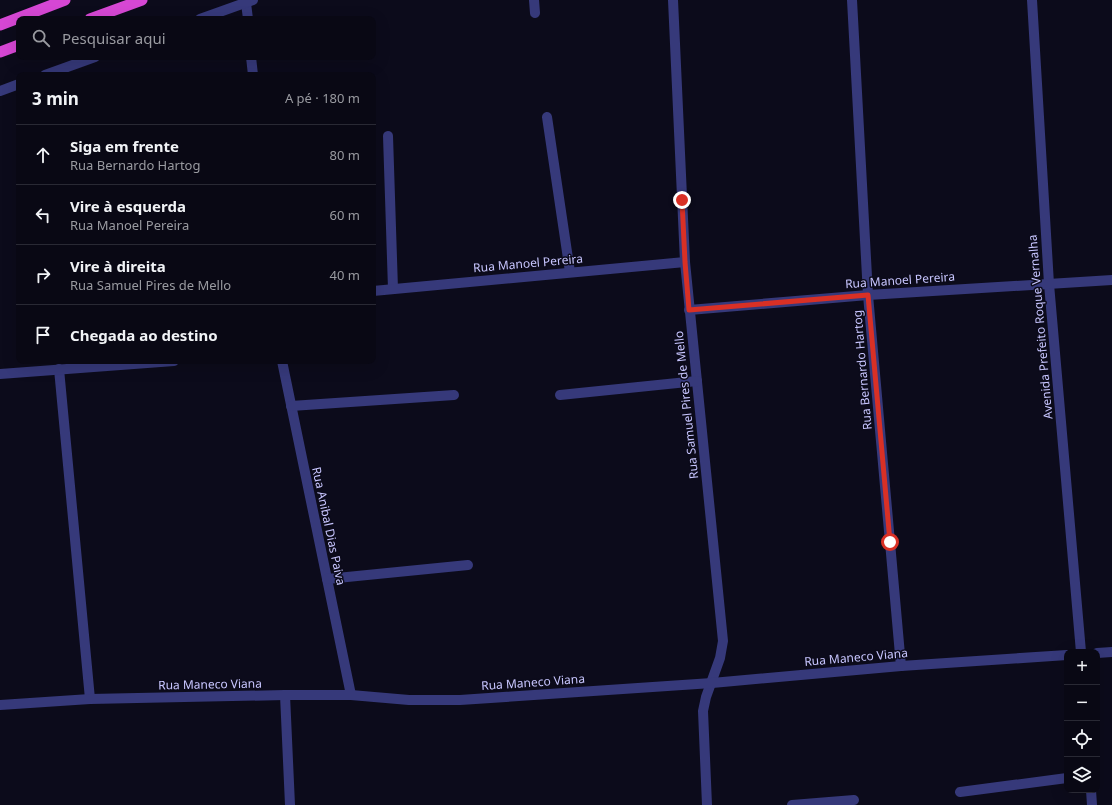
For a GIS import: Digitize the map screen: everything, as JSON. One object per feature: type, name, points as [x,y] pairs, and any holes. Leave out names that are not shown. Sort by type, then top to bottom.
[{"type":"highway","points":[[23,16],[65,0]]},
{"type":"highway","points":[[98,16],[142,0]]},
{"type":"highway","points":[[0,25],[16,19]]},
{"type":"highway","points":[[0,52],[16,46]]},
{"type":"street","points":[[534,0],[535,13]]},
{"type":"street","name":"Rua Samuel Pires de Mello","points":[[673,0],[685,262],[723,641],[720,658],[706,697],[703,711],[707,805]]},
{"type":"street","name":"Rua Bernardo Hartog","points":[[852,0],[868,295],[901,666]]},
{"type":"street","name":"Avenida Prefeito Roque Vernalha","points":[[1032,0],[1048,284],[1081,649]]},
{"type":"street","points":[[208,16],[250,1],[248,16]]},
{"type":"street","points":[[53,72],[87,60]]},
{"type":"street","points":[[251,60],[253,72]]},
{"type":"street","points":[[0,91],[16,85]]},
{"type":"street","points":[[547,117],[570,272]]},
{"type":"street","points":[[388,136],[393,289]]},
{"type":"street","name":"Rua Manoel Pereira","points":[[376,290],[685,262]]},
{"type":"street","name":"Rua Manoel Pereira","points":[[689,310],[868,295],[1112,280]]},
{"type":"street","points":[[0,374],[59,368],[125,364]]},
{"type":"street","name":"Rua Anibal Dias Paiva","points":[[283,364],[350,695]]},
{"type":"street","points":[[59,368],[90,699]]},
{"type":"street","points":[[560,395],[697,381]]},
{"type":"street","points":[[291,406],[454,395]]},
{"type":"street","points":[[327,579],[468,565]]},
{"type":"street","points":[[1100,653],[1112,652]]},
{"type":"street","name":"Rua Maneco Viana","points":[[0,705],[90,699],[285,695],[350,695],[409,700],[460,700],[712,682],[901,666],[1064,655]]},
{"type":"street","points":[[285,695],[290,805]]},
{"type":"street","points":[[960,792],[1064,778]]},
{"type":"street","points":[[1091,793],[1092,805]]},
{"type":"street","points":[[792,805],[854,800]]},
{"type":"route","points":[[682,200],[689,310],[868,295],[890,542]]}]
